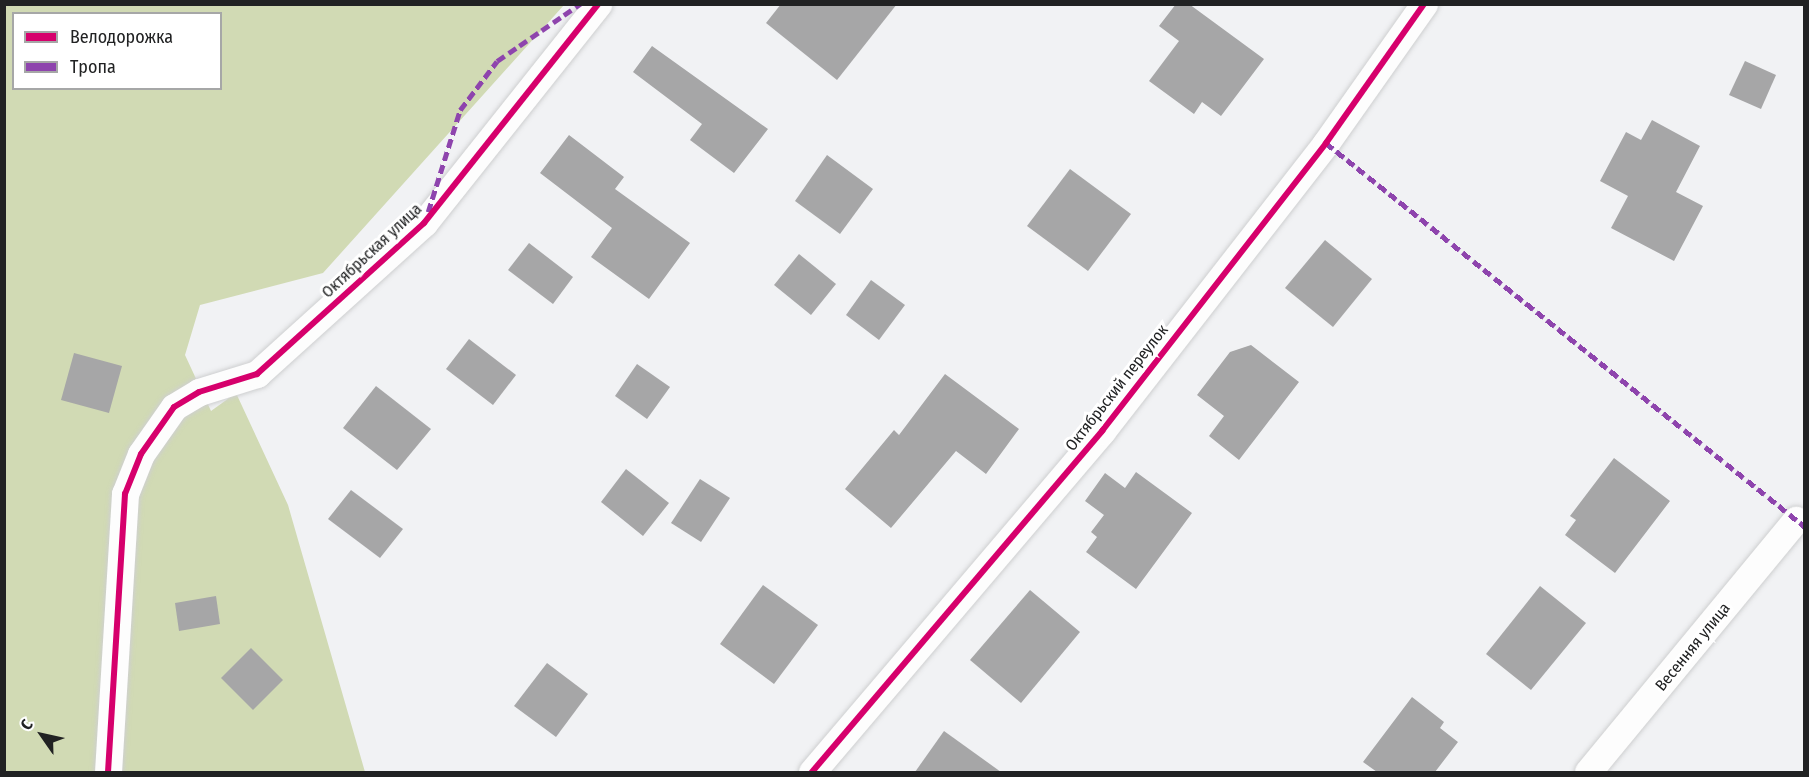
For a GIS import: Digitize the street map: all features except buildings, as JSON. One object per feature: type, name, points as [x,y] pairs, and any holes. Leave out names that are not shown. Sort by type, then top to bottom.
[{"type":"street","name":"Октябрьская улица","points":[[108,772],[125,494],[141,454],[174,407],[199,392],[257,374],[424,223],[598,4]]},
{"type":"street","name":"Октябрьский переулок","points":[[812,772],[1102,431],[1326,143],[1424,4]]},
{"type":"street","name":"Весенняя улица","points":[[1588,772],[1796,520]]},
{"type":"green space","points":[[5,5],[564,5],[323,273],[200,305],[185,355],[211,411],[236,393],[288,505],[365,772],[5,772]]},
{"type":"marked path","points":[[428,212],[460,110],[497,61],[580,4]]},
{"type":"marked path","points":[[1326,143],[1804,526]]},
{"type":"cycle path","points":[[108,772],[125,494],[141,454],[174,407],[199,392],[257,374],[424,223],[598,4]]},
{"type":"cycle path","points":[[812,772],[1102,431],[1326,143],[1424,4]]}]
